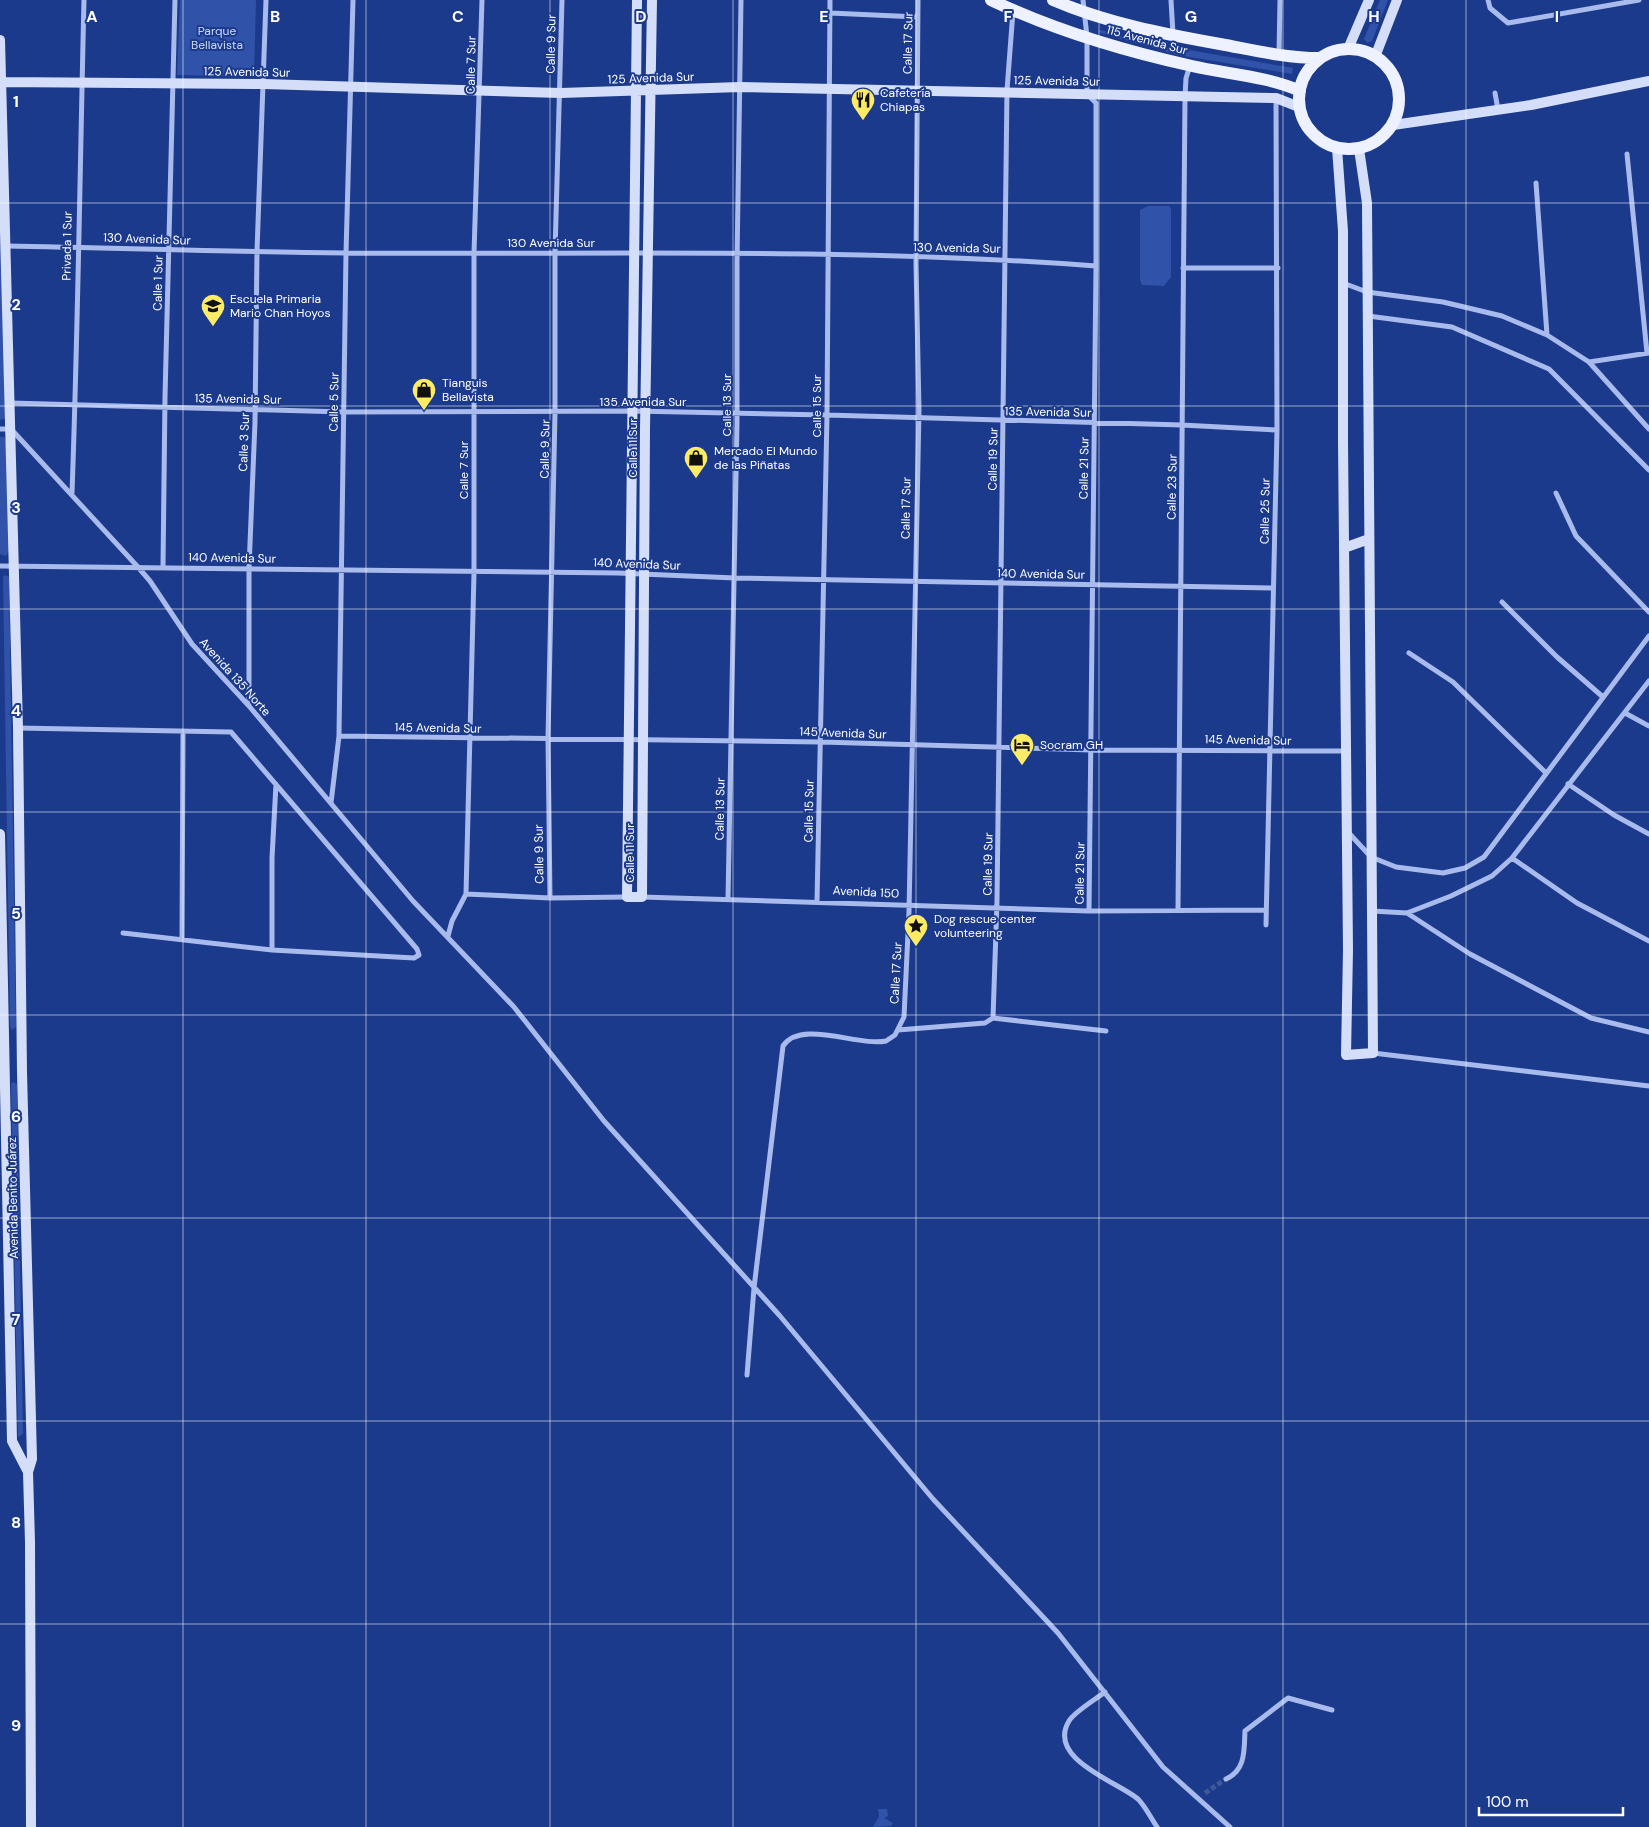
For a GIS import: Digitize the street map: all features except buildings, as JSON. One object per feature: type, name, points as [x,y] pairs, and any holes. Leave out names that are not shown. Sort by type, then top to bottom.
[{"type":"main road","name":"Calle 11 Sur","points":[[627,897],[638,0]]},
{"type":"main road","name":"Calle 11 Sur","points":[[642,897],[642,739],[652,0]]},
{"type":"main road","name":"115 Avenida Sur","points":[[992,0],[1087,37],[1190,66],[1281,83],[1300,91]]},
{"type":"main road","name":"115 Avenida Sur","points":[[1053,0],[1084,13],[1173,35],[1279,55],[1319,58]]},
{"type":"main road","points":[[1348,49],[1369,0]]},
{"type":"main road","points":[[1375,57],[1397,0]]},
{"type":"main road","name":"Avenida Benito Juárez","points":[[0,40],[2,185],[6,246],[18,728],[22,1072],[32,1459],[28,1472]]},
{"type":"main road","points":[[1348,49],[1367,52],[1375,57],[1392,73],[1398,91],[1398,109],[1392,125],[1383,137],[1359,149],[1337,148],[1316,137],[1306,125],[1299,107],[1301,82],[1309,68],[1319,58],[1332,52],[1348,49]]},
{"type":"main road","points":[[1392,125],[1498,110],[1649,80]]},
{"type":"main road","name":"125 Avenida Sur","points":[[2,82],[264,84],[560,92],[652,91],[740,87],[917,90],[1276,98],[1299,107]]},
{"type":"main road","points":[[1337,148],[1343,232],[1347,831],[1346,1055],[1373,1053],[1367,203],[1359,149]]},
{"type":"main road","points":[[1344,548],[1369,540]]},
{"type":"main road","name":"Avenida Benito Juárez","points":[[0,834],[12,1441],[28,1472]]},
{"type":"main road","name":"Avenida 150","points":[[627,897],[642,897]]},
{"type":"main road","points":[[28,1472],[31,1827]]},
{"type":"street","name":"Privada 1 Sur","points":[[72,493],[76,404],[77,246],[84,0]]},
{"type":"street","name":"Calle 1 Sur","points":[[163,567],[168,251],[176,0]]},
{"type":"street","name":"Calle 3 Sur","points":[[248,706],[249,568],[255,410],[257,251],[266,0]]},
{"type":"street","name":"Calle 5 Sur","points":[[331,803],[339,736],[346,253],[353,0]]},
{"type":"street","name":"Calle 7 Sur","points":[[448,936],[452,921],[466,894],[468,739],[474,573],[474,252],[481,90],[482,0]]},
{"type":"street","name":"Calle 9 Sur","points":[[550,898],[548,738],[555,413],[554,253],[562,0]]},
{"type":"street","name":"Calle 13 Sur","points":[[728,899],[738,413],[737,254],[741,0]]},
{"type":"street","name":"Calle 15 Sur","points":[[818,902],[825,580],[830,0]]},
{"type":"street","name":"Calle 17 Sur","points":[[898,1030],[904,1017],[909,906],[918,418],[918,0]]},
{"type":"street","name":"Calle 21 Sur","points":[[1083,0],[1087,37],[1086,94],[1096,103],[1089,911]]},
{"type":"street","points":[[1171,0],[1173,35]]},
{"type":"street","points":[[1279,55],[1280,0]]},
{"type":"street","points":[[1488,0],[1490,8],[1508,23],[1639,0]]},
{"type":"street","name":"Calle 19 Sur","points":[[997,907],[1007,93],[1014,10]]},
{"type":"street","points":[[830,13],[918,17]]},
{"type":"street","name":"Calle 23 Sur","points":[[1178,909],[1185,97],[1186,78],[1190,66]]},
{"type":"street","points":[[1496,93],[1498,110]]},
{"type":"street","name":"Calle 25 Sur","points":[[1266,925],[1268,751],[1277,430],[1276,98]]},
{"type":"street","points":[[1589,362],[1648,353],[1627,154]]},
{"type":"street","points":[[1536,183],[1547,335]]},
{"type":"street","name":"130 Avenida Sur","points":[[6,246],[77,246],[168,251],[346,253],[474,252],[917,256],[1006,259],[1096,266]]},
{"type":"street","points":[[1184,268],[1278,268]]},
{"type":"street","points":[[1343,283],[1367,292],[1443,302],[1502,316],[1547,335],[1589,362],[1649,430]]},
{"type":"street","points":[[1368,316],[1452,327],[1549,369],[1649,470]]},
{"type":"street","name":"135 Avenida Sur","points":[[9,403],[344,412],[738,413],[1182,425],[1277,430]]},
{"type":"street","points":[[0,429],[11,429]]},
{"type":"street","name":"Avenida 135 Norte","points":[[11,429],[72,493],[150,581],[192,644],[248,706],[413,901],[514,1007],[604,1121],[754,1288],[933,1499],[1058,1633],[1163,1767],[1230,1827]]},
{"type":"street","points":[[1556,493],[1576,536],[1649,612]]},
{"type":"street","name":"140 Avenida Sur","points":[[0,566],[137,566],[474,573],[631,573],[735,578],[1273,588]]},
{"type":"street","points":[[1502,602],[1557,657],[1603,697]]},
{"type":"street","points":[[1347,831],[1371,857],[1396,867],[1443,873],[1464,868],[1484,857],[1545,772],[1649,636]]},
{"type":"street","points":[[1409,653],[1452,682],[1545,772]]},
{"type":"street","points":[[1371,911],[1407,913],[1452,896],[1492,876],[1512,858],[1649,681]]},
{"type":"street","points":[[1625,712],[1649,726]]},
{"type":"street","points":[[18,728],[231,732],[417,949],[419,955],[414,958],[272,950],[123,933]]},
{"type":"street","points":[[182,940],[183,731]]},
{"type":"street","name":"145 Avenida Sur","points":[[339,736],[821,742],[1091,750],[1178,748],[1346,751]]},
{"type":"street","points":[[272,950],[272,858],[276,784]]},
{"type":"street","points":[[1568,784],[1614,815],[1649,834]]},
{"type":"street","points":[[1512,858],[1577,903],[1649,941]]},
{"type":"street","name":"Avenida 150","points":[[466,894],[550,898],[627,897]]},
{"type":"street","name":"Avenida 150","points":[[642,897],[1089,911],[1266,910]]},
{"type":"street","points":[[993,1018],[997,907]]},
{"type":"street","points":[[1407,913],[1470,954],[1591,1018],[1649,1032]]},
{"type":"street","points":[[746,1374],[754,1288],[783,1046],[791,1037],[804,1034],[881,1042],[892,1039],[898,1030],[985,1023],[993,1018],[1106,1031]]},
{"type":"street","points":[[1373,1053],[1649,1086]]},
{"type":"street","points":[[1105,1692],[1070,1720],[1065,1733],[1069,1748],[1080,1764],[1138,1799],[1157,1827]]},
{"type":"street","points":[[1226,1779],[1234,1776],[1243,1760],[1245,1731],[1288,1698],[1332,1710]]},
{"type":"street","points":[[1197,1798],[1205,1793]]},
{"type":"green space","name":"Parque Bellavista","points":[[180,0],[256,0],[254,77],[177,75]]},
{"type":"green space","points":[[1380,0],[1388,0],[1372,41],[1367,43],[1364,39]]},
{"type":"green space","points":[[1101,30],[1173,50],[1183,49],[1293,68],[1292,74],[1178,55],[1098,31]]},
{"type":"green space","points":[[0,205],[6,418],[0,420]]},
{"type":"green space","points":[[1148,206],[1169,206],[1171,209],[1171,277],[1164,286],[1142,285],[1140,280],[1140,210]]},
{"type":"green space","points":[[0,437],[4,437],[8,444],[9,551],[6,556],[0,554]]},
{"type":"green space","points":[[5,575],[9,577],[16,1027],[12,1030],[10,1026],[3,577]]},
{"type":"green space","points":[[13,1082],[17,1084],[23,1434],[18,1437],[11,1084]]},
{"type":"green space","points":[[878,1809],[887,1809],[888,1816],[884,1818],[893,1823],[891,1826],[873,1827],[879,1816]]},
{"type":"tunnel","points":[[1205,1793],[1226,1779]]},
{"type":"place","name":"Cafetería Chiapas","points":[[863,121]]},
{"type":"place","name":"Escuela Primaria Mario Chan Hoyos","points":[[213,327]]},
{"type":"place","name":"Tianguis Bellavista","points":[[424,411]]},
{"type":"place","name":"Mercado El Mundo de las Piñatas","points":[[696,479]]},
{"type":"place","name":"Socram GH","points":[[1022,766]]},
{"type":"place","name":"Dog rescue center volunteering","points":[[916,947]]}]
